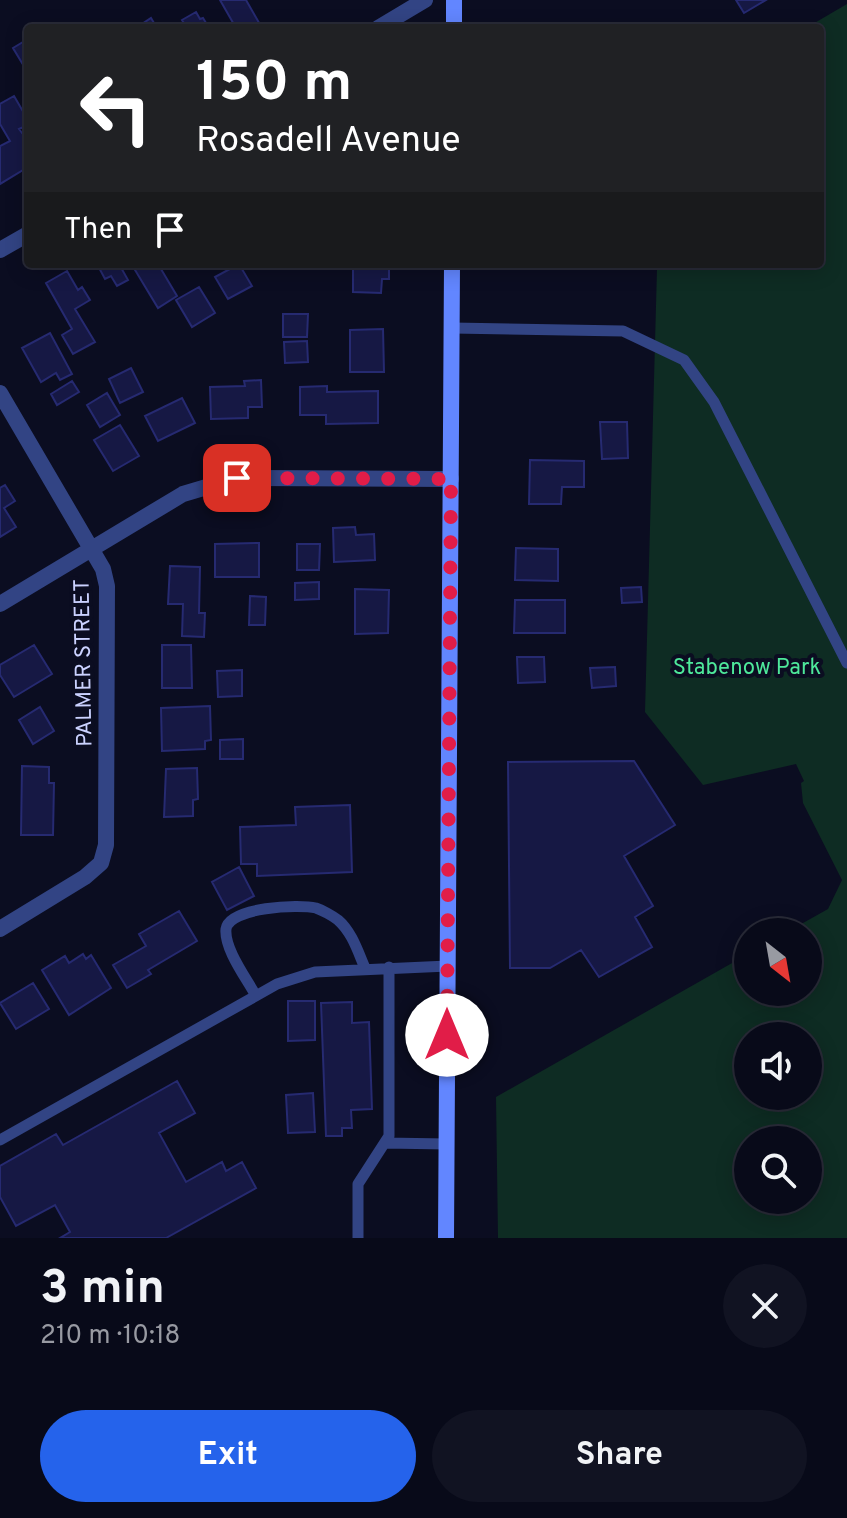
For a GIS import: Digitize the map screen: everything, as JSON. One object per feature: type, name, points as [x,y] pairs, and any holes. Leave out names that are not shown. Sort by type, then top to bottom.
[{"type":"street","points":[[385,24],[425,0]]},
{"type":"street","points":[[454,0],[454,24]]},
{"type":"street","points":[[0,250],[24,236]]},
{"type":"street","points":[[446,1238],[452,268]]},
{"type":"street","name":"PALMER STREET","points":[[0,393],[103,569],[107,586],[106,845],[101,863],[85,877],[0,929]]},
{"type":"street","points":[[0,604],[183,494],[237,478],[451,479]]},
{"type":"lane","points":[[452,328],[623,331],[684,360],[714,402],[847,663]]},
{"type":"lane","points":[[256,996],[229,944],[226,929],[232,918],[245,910],[316,908],[338,920],[354,941],[365,968]]},
{"type":"lane","points":[[0,1140],[256,996],[315,972],[448,966]]},
{"type":"lane","points":[[358,1238],[358,1184],[389,1136],[389,967]]},
{"type":"lane","points":[[385,1143],[447,1144]]},
{"type":"green space","name":"Stabenow Park","points":[[847,4],[847,1238],[498,1238],[496,1097],[734,962],[734,1006],[822,1006],[822,918],[812,918],[828,909],[842,880],[803,803],[801,783],[804,781],[796,764],[703,785],[645,712],[657,269],[640,268],[824,268],[824,24],[813,24]]},
{"type":"building","points":[[220,0],[246,0],[260,24],[234,24]]},
{"type":"building","points":[[736,0],[766,0],[744,13]]},
{"type":"building","points":[[196,12],[207,24],[184,24],[182,20]]},
{"type":"building","points":[[24,41],[24,66],[13,48]]},
{"type":"building","points":[[14,96],[24,113],[24,127],[19,129],[24,136],[24,169],[0,184],[0,146],[10,141],[0,124],[0,104]]},
{"type":"building","points":[[99,268],[121,268],[128,280],[117,286],[111,276],[105,279]]},
{"type":"building","points":[[134,268],[160,268],[177,296],[158,308]]},
{"type":"building","points":[[232,268],[241,268],[252,286],[228,299],[215,277]]},
{"type":"building","points":[[353,268],[389,268],[389,279],[382,279],[381,293],[353,292]]},
{"type":"building","points":[[67,271],[78,290],[82,287],[90,300],[75,309],[95,342],[73,354],[62,335],[72,329],[46,283]]},
{"type":"building","points":[[199,287],[215,313],[192,327],[176,300]]},
{"type":"building","points":[[283,314],[308,314],[307,337],[283,337]]},
{"type":"building","points":[[383,329],[384,372],[350,372],[350,330]]},
{"type":"building","points":[[50,333],[72,374],[60,380],[56,373],[41,382],[22,348]]},
{"type":"building","points":[[307,341],[308,362],[285,363],[284,342]]},
{"type":"building","points":[[131,368],[143,392],[120,403],[109,379]]},
{"type":"building","points":[[261,380],[262,407],[248,407],[248,418],[211,419],[210,387],[245,386],[244,381]]},
{"type":"building","points":[[72,381],[79,392],[57,405],[51,394]]},
{"type":"building","points":[[327,386],[327,392],[378,391],[378,423],[326,424],[326,415],[300,415],[300,387]]},
{"type":"building","points":[[107,393],[120,415],[100,427],[87,405]]},
{"type":"building","points":[[182,398],[195,423],[158,441],[145,416]]},
{"type":"building","points":[[600,422],[627,422],[628,458],[602,459]]},
{"type":"building","points":[[120,425],[139,456],[113,471],[94,440]]},
{"type":"building","points":[[530,460],[584,461],[584,487],[562,487],[561,504],[529,504]]},
{"type":"building","points":[[5,485],[15,501],[4,508],[16,527],[0,537],[0,488]]},
{"type":"building","points":[[355,527],[356,535],[374,534],[375,560],[334,562],[333,528]]},
{"type":"building","points":[[259,543],[259,577],[215,577],[215,544]]},
{"type":"building","points":[[297,544],[320,544],[319,570],[297,570]]},
{"type":"building","points":[[516,548],[558,549],[558,581],[515,580]]},
{"type":"building","points":[[170,566],[200,567],[199,613],[205,613],[204,637],[182,636],[183,604],[168,604]]},
{"type":"building","points":[[319,582],[319,599],[295,600],[295,583]]},
{"type":"building","points":[[641,587],[642,602],[622,603],[621,588]]},
{"type":"building","points":[[355,589],[389,590],[388,633],[355,634]]},
{"type":"building","points":[[250,596],[266,597],[265,625],[249,625]]},
{"type":"building","points":[[515,600],[565,600],[565,633],[514,633]]},
{"type":"building","points":[[34,645],[52,674],[14,697],[0,675],[0,665]]},
{"type":"building","points":[[162,645],[191,645],[192,688],[162,688]]},
{"type":"building","points":[[517,657],[544,657],[545,682],[518,683]]},
{"type":"building","points":[[615,667],[616,686],[592,688],[590,668]]},
{"type":"building","points":[[242,670],[242,696],[218,697],[217,671]]},
{"type":"building","points":[[210,706],[211,740],[205,741],[205,749],[162,751],[161,708]]},
{"type":"building","points":[[40,707],[54,731],[33,744],[19,720]]},
{"type":"building","points":[[243,739],[243,759],[220,759],[220,740]]},
{"type":"building","points":[[634,761],[675,825],[624,856],[653,906],[635,917],[652,947],[599,977],[581,950],[550,968],[510,968],[508,762]]},
{"type":"building","points":[[22,766],[49,767],[49,783],[54,783],[53,835],[21,835]]},
{"type":"building","points":[[197,768],[198,799],[193,800],[193,816],[164,817],[166,769]]},
{"type":"building","points":[[350,805],[352,872],[257,876],[257,864],[241,864],[240,827],[296,825],[295,807]]},
{"type":"building","points":[[239,867],[254,896],[227,910],[212,882]]},
{"type":"building","points":[[179,911],[197,941],[148,970],[151,974],[127,988],[113,965],[146,946],[139,934]]},
{"type":"building","points":[[83,954],[86,959],[91,955],[111,988],[69,1015],[42,970],[65,956],[69,963]]},
{"type":"building","points":[[33,983],[49,1009],[16,1029],[0,1003]]},
{"type":"building","points":[[288,1001],[315,1001],[315,1040],[288,1041]]},
{"type":"building","points":[[352,1002],[352,1023],[369,1022],[372,1109],[351,1110],[352,1128],[342,1128],[342,1136],[326,1136],[321,1003]]},
{"type":"building","points":[[177,1081],[195,1113],[159,1133],[186,1182],[222,1162],[226,1171],[242,1162],[256,1188],[166,1238],[60,1238],[70,1232],[55,1205],[16,1226],[0,1197],[0,1166],[56,1134],[63,1145]]},
{"type":"building","points":[[313,1093],[315,1132],[288,1133],[286,1095]]},
{"type":"route","points":[[237,478],[451,479],[447,1035]]}]
